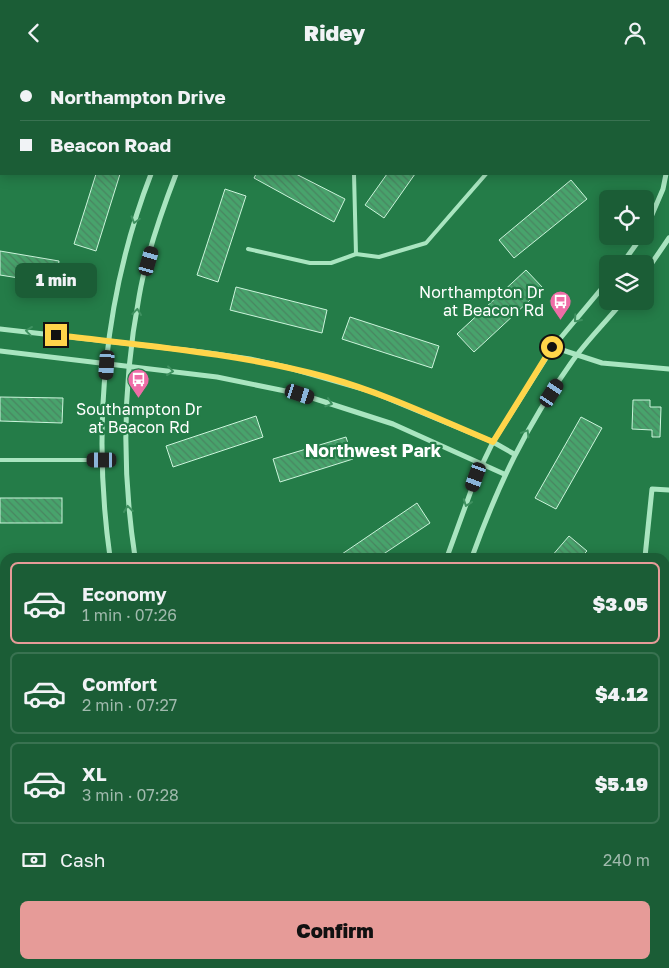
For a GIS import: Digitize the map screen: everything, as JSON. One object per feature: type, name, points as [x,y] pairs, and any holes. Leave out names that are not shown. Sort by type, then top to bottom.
[{"type":"street","points":[[109,553],[103,506],[102,460],[109,342],[115,291],[140,201],[151,175]]},
{"type":"street","points":[[134,553],[127,504],[126,440],[133,344],[139,296],[163,209],[176,175]]},
{"type":"street","points":[[654,210],[663,189],[666,175]]},
{"type":"street","points":[[654,260],[669,238]]},
{"type":"street","points":[[449,553],[482,465],[493,442],[552,347],[599,292]]},
{"type":"street","points":[[474,553],[514,453],[578,355],[616,310]]},
{"type":"street","points":[[0,329],[250,359],[328,377],[370,391],[493,442],[514,453]]},
{"type":"street","points":[[552,347],[602,363],[669,369]]},
{"type":"street","points":[[0,351],[216,377],[300,394],[392,424],[504,475]]},
{"type":"street","points":[[645,553],[652,489],[669,490]]},
{"type":"lane","points":[[354,175],[356,254]]},
{"type":"lane","points":[[248,249],[310,263],[331,263],[356,254],[380,257],[426,243],[485,175]]},
{"type":"lane","points":[[0,460],[102,460]]},
{"type":"building","points":[[96,175],[120,175],[96,251],[74,244]]},
{"type":"building","points":[[256,175],[298,175],[345,199],[334,222],[254,178]]},
{"type":"building","points":[[386,175],[414,175],[384,218],[365,205]]},
{"type":"building","points":[[571,180],[587,199],[514,258],[499,240]]},
{"type":"building","points":[[225,189],[246,196],[218,282],[197,275]]},
{"type":"building","points":[[0,251],[59,261],[56,284],[0,275]]},
{"type":"building","points":[[526,270],[543,288],[474,352],[457,334]]},
{"type":"building","points":[[236,287],[327,310],[322,333],[230,310]]},
{"type":"building","points":[[350,317],[439,346],[432,368],[342,339]]},
{"type":"building","points":[[0,397],[63,398],[62,423],[0,421]]},
{"type":"building","points":[[633,400],[650,400],[650,407],[661,407],[660,437],[652,437],[652,430],[632,429]]},
{"type":"building","points":[[256,416],[263,437],[173,467],[166,446]]},
{"type":"building","points":[[581,417],[602,428],[556,509],[535,498]]},
{"type":"building","points":[[346,437],[353,459],[280,482],[273,459]]},
{"type":"building","points":[[0,498],[62,498],[62,523],[0,523]]},
{"type":"building","points":[[417,503],[430,523],[385,553],[343,553]]},
{"type":"building","points":[[569,536],[587,551],[585,553],[554,553]]},
{"type":"place","name":"Northampton Dr at Beacon Rd","points":[[560,320]]},
{"type":"place","name":"Southampton Dr at Beacon Rd","points":[[139,399]]},
{"type":"district","name":"Northwest Park","points":[[373,450]]},
{"type":"route","points":[[56,335],[250,359],[328,377],[402,403],[493,442],[552,347]]}]
